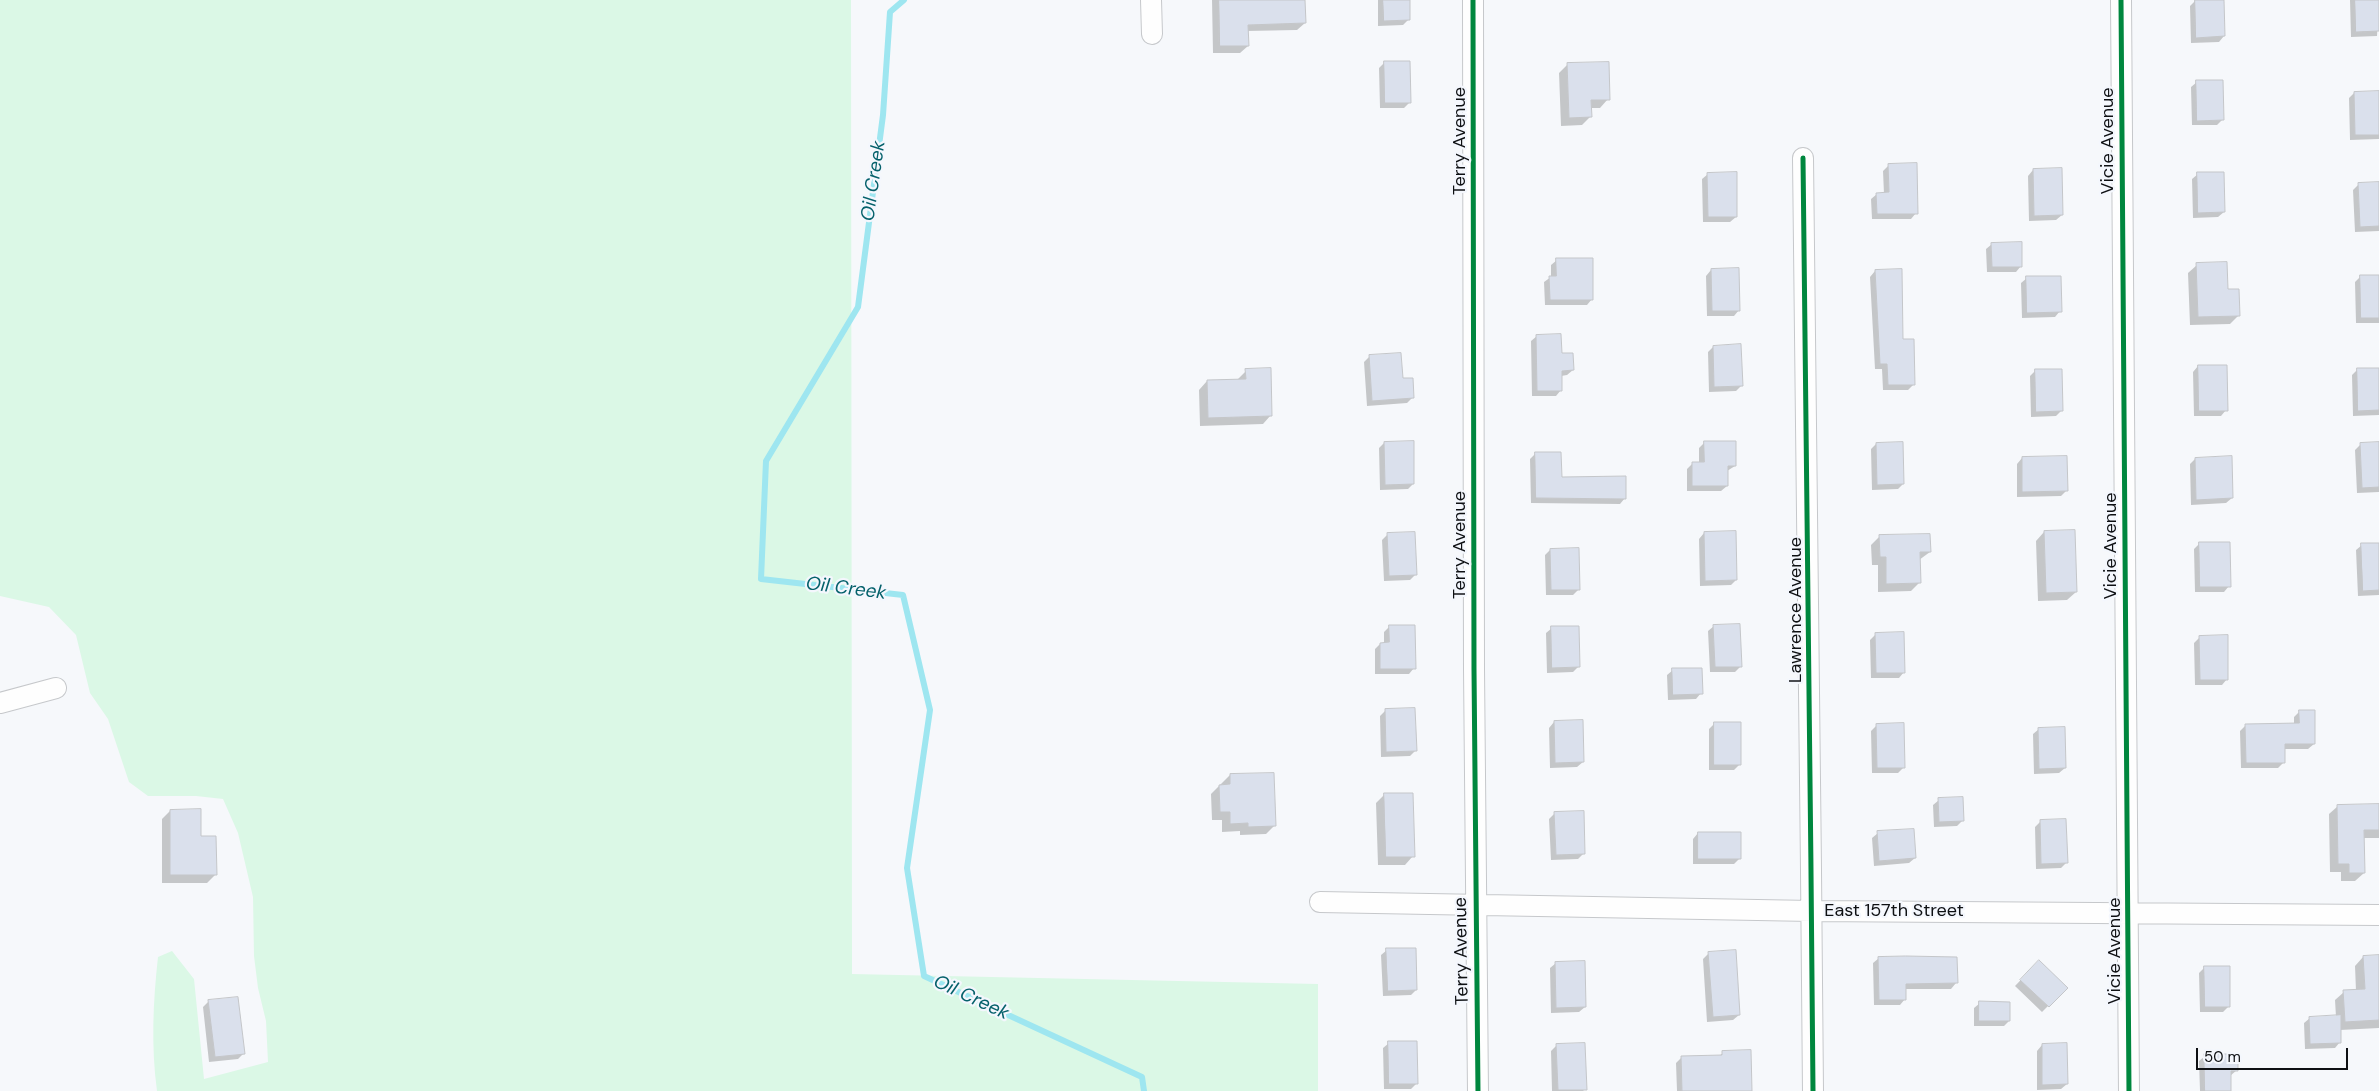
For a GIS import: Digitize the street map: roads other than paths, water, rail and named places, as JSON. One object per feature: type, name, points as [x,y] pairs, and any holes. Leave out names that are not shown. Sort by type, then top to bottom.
[{"type":"street","points":[[1151,0],[1152,34]]},
{"type":"street","name":"Terry Avenue","points":[[1473,0],[1478,1091]]},
{"type":"street","name":"Vicie Avenue","points":[[2121,0],[2129,1091]]},
{"type":"street","name":"Lawrence Avenue","points":[[1803,158],[1810,598],[1809,842],[1812,911],[1813,1091]]},
{"type":"street","points":[[0,703],[56,688]]},
{"type":"street","name":"East 157th Street","points":[[1320,902],[1812,911],[2379,914]]},
{"type":"waterway","name":"Oil Creek","points":[[904,0],[890,12],[883,115],[858,307],[766,461],[761,579],[903,595],[930,710],[907,868],[924,976],[1142,1077],[1144,1091]]}]
